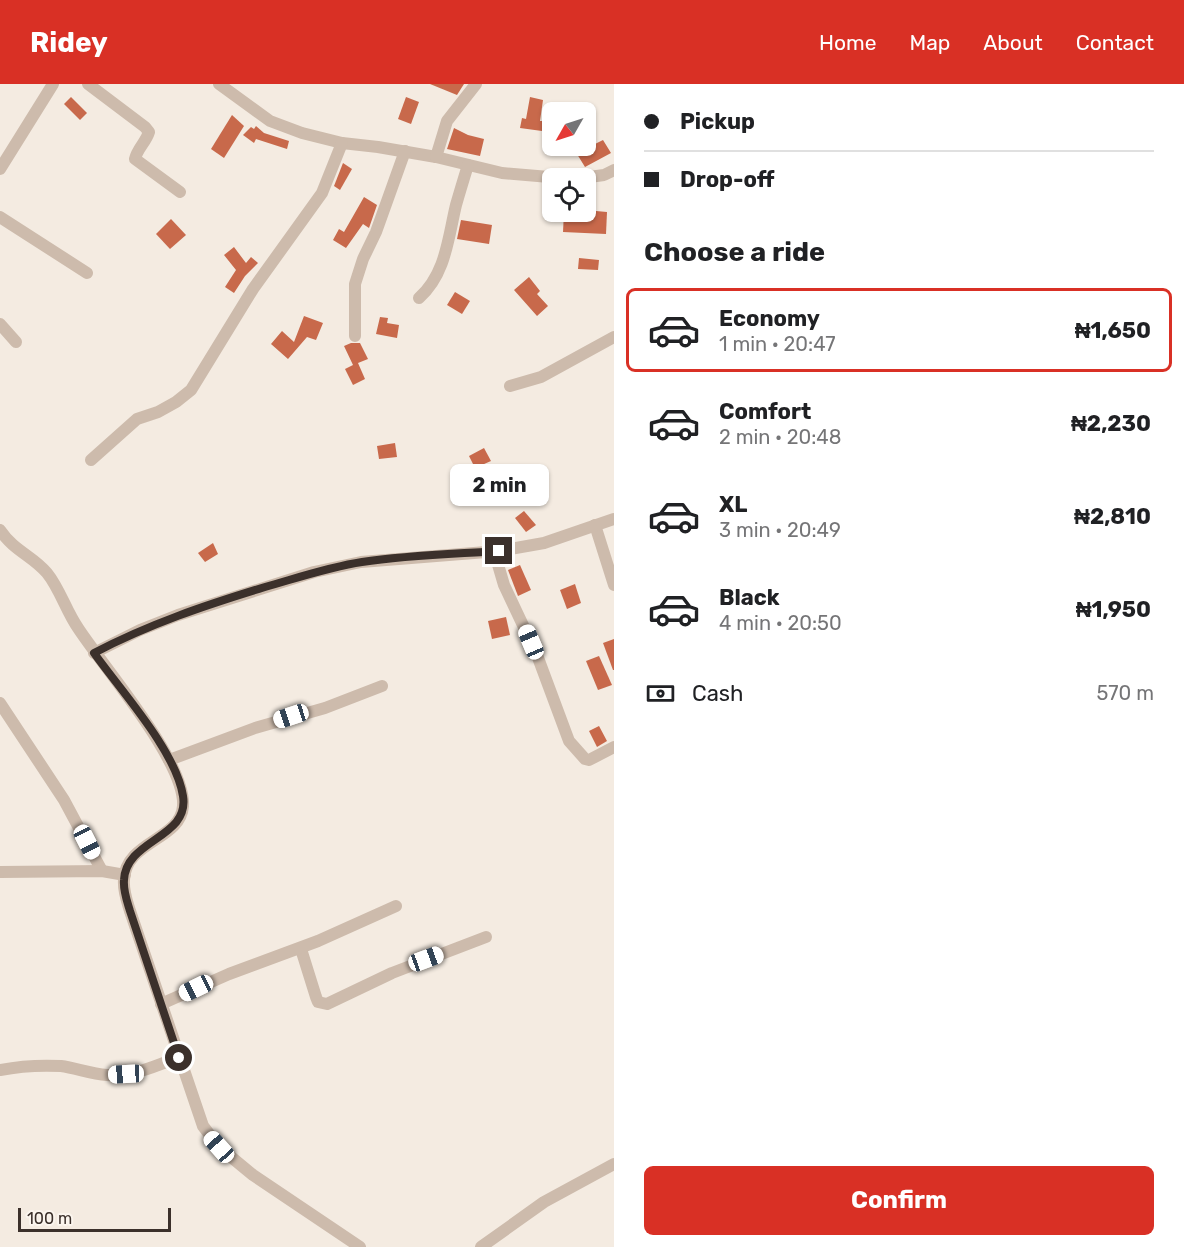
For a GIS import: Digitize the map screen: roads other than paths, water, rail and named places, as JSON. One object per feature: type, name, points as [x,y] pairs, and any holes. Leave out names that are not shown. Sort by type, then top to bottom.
[{"type":"street","points":[[0,169],[53,84]]},
{"type":"street","points":[[88,84],[145,127],[149,132],[135,159],[180,192]]},
{"type":"street","points":[[219,84],[270,121],[302,133],[342,143],[436,157],[502,173],[542,176]]},
{"type":"street","points":[[436,157],[447,121],[476,84]]},
{"type":"street","points":[[91,460],[137,419],[159,412],[191,390],[253,289],[322,193],[342,143]]},
{"type":"street","points":[[355,336],[355,284],[405,151]]},
{"type":"street","points":[[419,298],[434,282],[443,261],[468,165]]},
{"type":"street","points":[[596,176],[614,170]]},
{"type":"street","points":[[0,217],[87,273]]},
{"type":"street","points":[[0,324],[16,342]]},
{"type":"street","points":[[510,386],[541,377],[614,337]]},
{"type":"street","points":[[94,653],[140,630],[178,615],[314,573],[361,562],[494,551],[544,543],[614,519]]},
{"type":"street","points":[[595,525],[614,585]]},
{"type":"street","points":[[0,530],[19,551],[46,573],[94,653],[162,745],[179,780],[184,797],[179,819],[172,827],[138,850],[130,861],[125,875],[125,893],[203,1126],[219,1147],[253,1175],[360,1247]]},
{"type":"street","points":[[494,551],[504,585],[537,656],[569,741],[585,759],[614,747]]},
{"type":"street","points":[[169,760],[255,728],[325,708],[382,686]]},
{"type":"street","points":[[0,704],[64,800],[102,871]]},
{"type":"street","points":[[0,872],[102,871],[125,875]]},
{"type":"street","points":[[161,1005],[229,974],[301,949],[396,906]]},
{"type":"street","points":[[301,949],[318,1002],[327,1004],[392,973],[486,937]]},
{"type":"street","points":[[0,1070],[22,1066],[53,1066],[107,1075],[126,1074],[179,1058]]},
{"type":"street","points":[[481,1247],[544,1202],[614,1164]]}]
